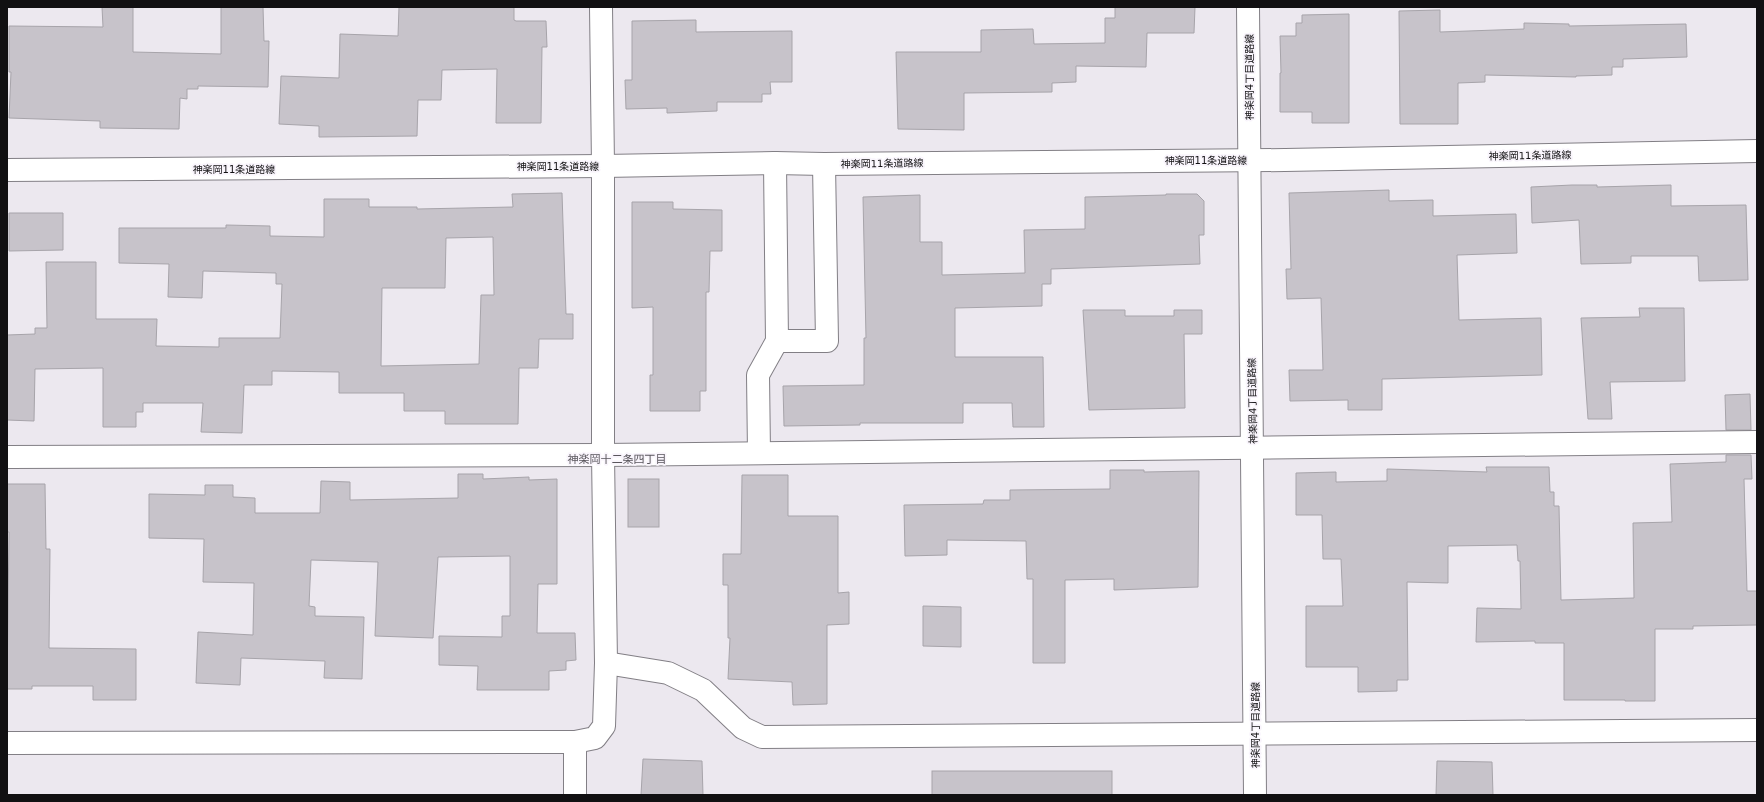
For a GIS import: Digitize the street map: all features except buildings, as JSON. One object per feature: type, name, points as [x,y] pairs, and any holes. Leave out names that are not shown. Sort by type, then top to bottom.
[{"type":"street","points":[[7,743],[575,742],[594,738],[604,726],[606,663],[602,455],[604,166],[601,7]]},
{"type":"street","name":"神楽岡4丁目道路線","points":[[1248,7],[1255,795]]},
{"type":"street","name":"神楽岡11条道路線","points":[[7,170],[604,166],[775,162],[824,164],[1249,160],[1757,151]]},
{"type":"street","points":[[759,453],[758,376],[778,341],[775,162]]},
{"type":"street","points":[[778,341],[827,341],[824,164]]},
{"type":"street","points":[[7,457],[602,455],[1757,442]]},
{"type":"street","points":[[606,663],[668,673],[703,690],[743,728],[762,737],[1757,730]]},
{"type":"street","points":[[575,742],[575,795]]},
{"type":"district","name":"神楽岡十二条四丁目","points":[[617,459]]}]
